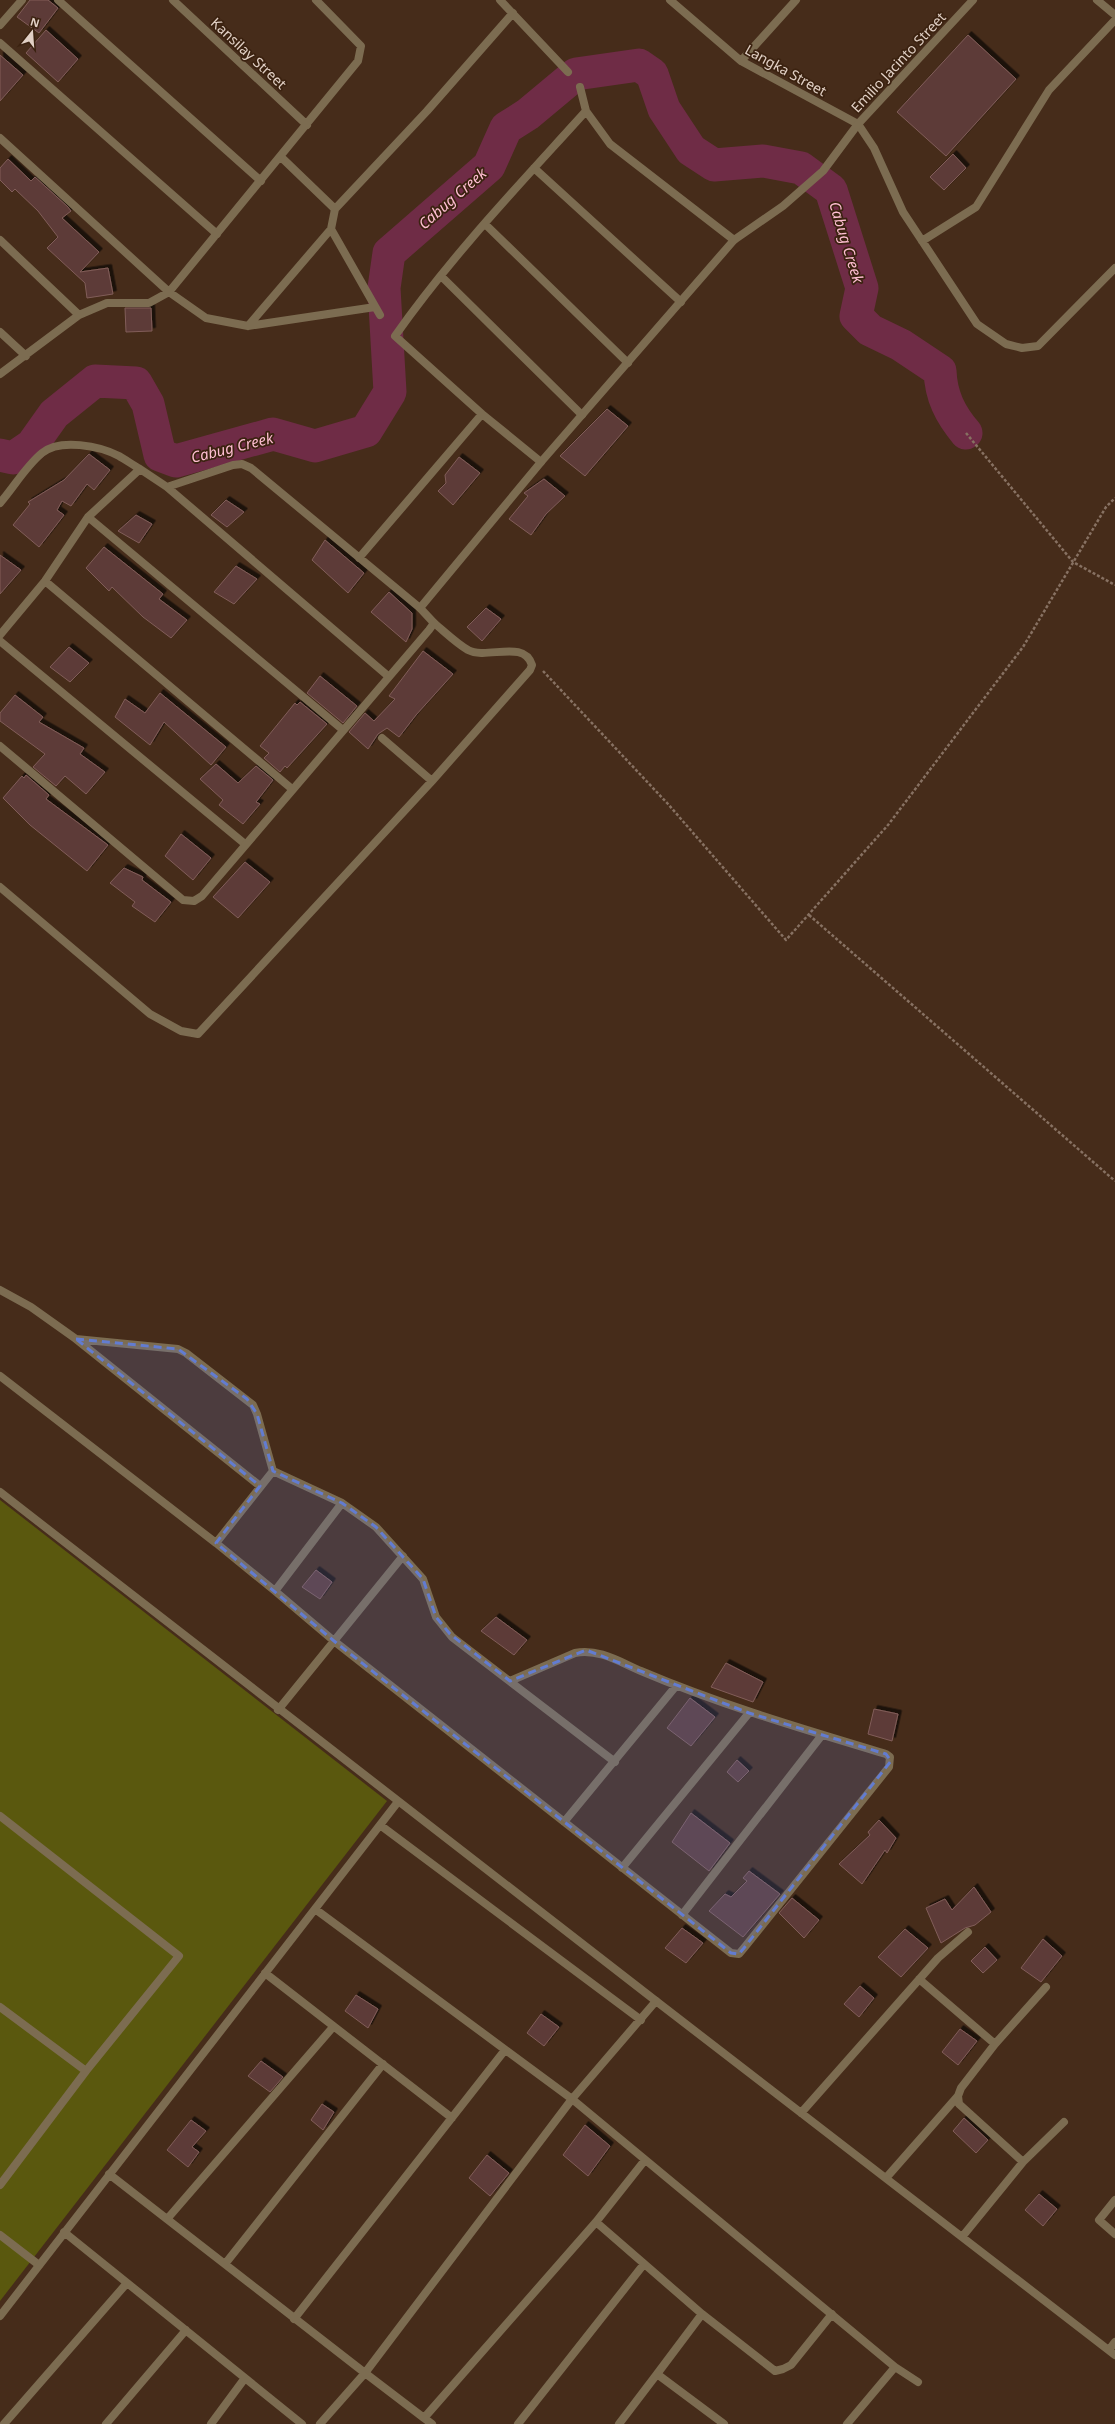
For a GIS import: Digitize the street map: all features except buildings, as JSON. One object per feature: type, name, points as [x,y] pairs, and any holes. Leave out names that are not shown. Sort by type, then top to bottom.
[{"type":"street","points":[[0,25],[22,0]]},
{"type":"street","points":[[58,0],[261,181]]},
{"type":"street","name":"Kansilay Street","points":[[173,0],[307,125]]},
{"type":"street","points":[[0,374],[79,315],[107,303],[149,303],[169,292],[307,125],[361,54],[361,46],[316,0]]},
{"type":"street","points":[[500,0],[568,72]]},
{"type":"street","name":"Langka Street","points":[[670,0],[672,4],[741,61],[858,124]]},
{"type":"street","points":[[741,61],[796,0]]},
{"type":"street","name":"Emilio Jacinto Street","points":[[420,608],[541,462],[734,240],[782,206],[823,171],[858,124],[973,0]]},
{"type":"street","points":[[1097,0],[1115,15]]},
{"type":"street","points":[[248,326],[331,229],[335,209],[428,111],[513,13]]},
{"type":"street","points":[[922,241],[976,207],[1049,90],[1115,20]]},
{"type":"street","points":[[0,43],[217,234]]},
{"type":"street","points":[[580,87],[586,111],[610,144],[734,240]]},
{"type":"street","points":[[541,462],[482,414],[395,336],[420,300],[534,168],[586,111]]},
{"type":"street","points":[[858,124],[874,148],[903,212],[977,324],[1006,344],[1022,348],[1038,346],[1115,268]]},
{"type":"street","points":[[0,138],[169,292],[206,318],[248,326],[375,307]]},
{"type":"street","points":[[281,157],[335,209]]},
{"type":"street","points":[[534,168],[680,302]]},
{"type":"street","points":[[485,224],[628,363]]},
{"type":"street","points":[[331,229],[380,315]]},
{"type":"street","points":[[0,240],[79,315]]},
{"type":"street","points":[[441,276],[582,415]]},
{"type":"street","points":[[0,332],[26,356]]},
{"type":"street","points":[[359,558],[482,414]]},
{"type":"street","points":[[0,503],[42,453],[52,447],[74,446],[103,450],[119,456],[166,487],[388,676]]},
{"type":"street","points":[[0,887],[150,1014],[181,1031],[198,1034],[432,781],[530,670],[532,665],[530,658],[522,653],[480,654],[469,650],[434,623],[420,608],[246,466],[234,465],[166,487]]},
{"type":"street","points":[[0,635],[45,581],[88,517],[140,470]]},
{"type":"street","points":[[88,517],[342,730]]},
{"type":"street","points":[[45,581],[292,789]]},
{"type":"street","points":[[0,746],[183,900],[194,902],[202,896],[434,623]]},
{"type":"street","points":[[0,641],[245,844]]},
{"type":"street","points":[[382,738],[432,781]]},
{"type":"street","points":[[0,1290],[31,1307],[76,1339],[260,1486]]},
{"type":"street","points":[[76,1339],[169,1348],[186,1353],[252,1405],[257,1414],[273,1471],[342,1503],[376,1528],[423,1579],[436,1617],[450,1634],[615,1762]]},
{"type":"street","points":[[0,1376],[216,1543],[334,1641],[731,1953],[739,1954],[892,1762],[890,1757],[886,1754],[749,1712],[676,1686],[605,1655],[586,1650],[575,1653],[510,1681]]},
{"type":"street","points":[[216,1543],[273,1471]]},
{"type":"street","points":[[0,1492],[398,1803],[1112,2352],[1115,2342]]},
{"type":"street","points":[[275,1591],[342,1503]]},
{"type":"street","points":[[278,1710],[403,1556]]},
{"type":"street","points":[[564,1822],[615,1762],[676,1686]]},
{"type":"street","points":[[622,1868],[749,1712]]},
{"type":"street","points":[[682,1915],[822,1735]]},
{"type":"street","points":[[0,2316],[398,1803]]},
{"type":"street","points":[[0,1816],[179,1956],[86,2071],[0,2185]]},
{"type":"street","points":[[380,1825],[641,2020]]},
{"type":"street","points":[[315,1909],[572,2099],[895,2367],[918,2382]]},
{"type":"street","points":[[801,2113],[938,1958],[968,1932]]},
{"type":"street","points":[[265,1973],[452,2118]]},
{"type":"street","points":[[919,1979],[996,2044]]},
{"type":"street","points":[[886,2178],[958,2096],[961,2088],[996,2044],[1046,1987]]},
{"type":"street","points":[[320,2424],[365,2373],[572,2099],[656,2002]]},
{"type":"street","points":[[0,2007],[86,2071]]},
{"type":"street","points":[[168,2218],[333,2027]]},
{"type":"street","points":[[294,2319],[505,2050]]},
{"type":"street","points":[[225,2264],[383,2064]]},
{"type":"street","points":[[958,2096],[959,2104],[1023,2162]]},
{"type":"street","points":[[962,2237],[1023,2162],[1064,2122]]},
{"type":"street","points":[[424,2418],[596,2222],[645,2160]]},
{"type":"street","points":[[109,2174],[168,2218],[294,2319],[432,2424]]},
{"type":"street","points":[[1115,2200],[1099,2220],[1115,2234]]},
{"type":"street","points":[[596,2222],[702,2314],[775,2370],[783,2369],[790,2365],[832,2314]]},
{"type":"street","points":[[64,2232],[302,2424]]},
{"type":"street","points":[[0,2235],[39,2264]]},
{"type":"street","points":[[518,2424],[644,2264]]},
{"type":"street","points":[[4,2424],[127,2283]]},
{"type":"street","points":[[619,2424],[702,2314]]},
{"type":"street","points":[[106,2424],[186,2330]]},
{"type":"street","points":[[847,2424],[895,2367]]},
{"type":"street","points":[[657,2374],[724,2424]]},
{"type":"street","points":[[211,2424],[245,2378]]},
{"type":"path","points":[[966,433],[1073,562],[1115,585]]},
{"type":"path","points":[[530,658],[668,804],[786,940],[888,825],[1023,647],[1106,507],[1115,498]]},
{"type":"path","points":[[809,915],[1115,1180]]},
{"type":"highlighted area","points":[[76,1339],[178,1349],[247,1399],[257,1414],[273,1471],[342,1503],[376,1527],[423,1579],[436,1617],[450,1634],[510,1681],[586,1650],[749,1713],[886,1754],[891,1761],[739,1954],[731,1953],[334,1641],[216,1543],[260,1486]]},
{"type":"shaded area","points":[[0,1500],[387,1801],[0,2301]]},
{"type":"waterway","name":"Cabug Creek","points":[[0,455],[13,458],[32,445],[54,414],[95,381],[136,383],[148,404],[160,455],[176,461],[273,434],[315,446],[366,431],[390,392],[384,288],[389,253],[489,166],[506,128],[528,114],[576,74],[639,65],[652,74],[664,109],[691,150],[714,165],[763,161],[801,168],[831,190],[862,288],[856,316],[870,330],[901,345],[940,371],[944,397],[955,419],[966,433]]}]
